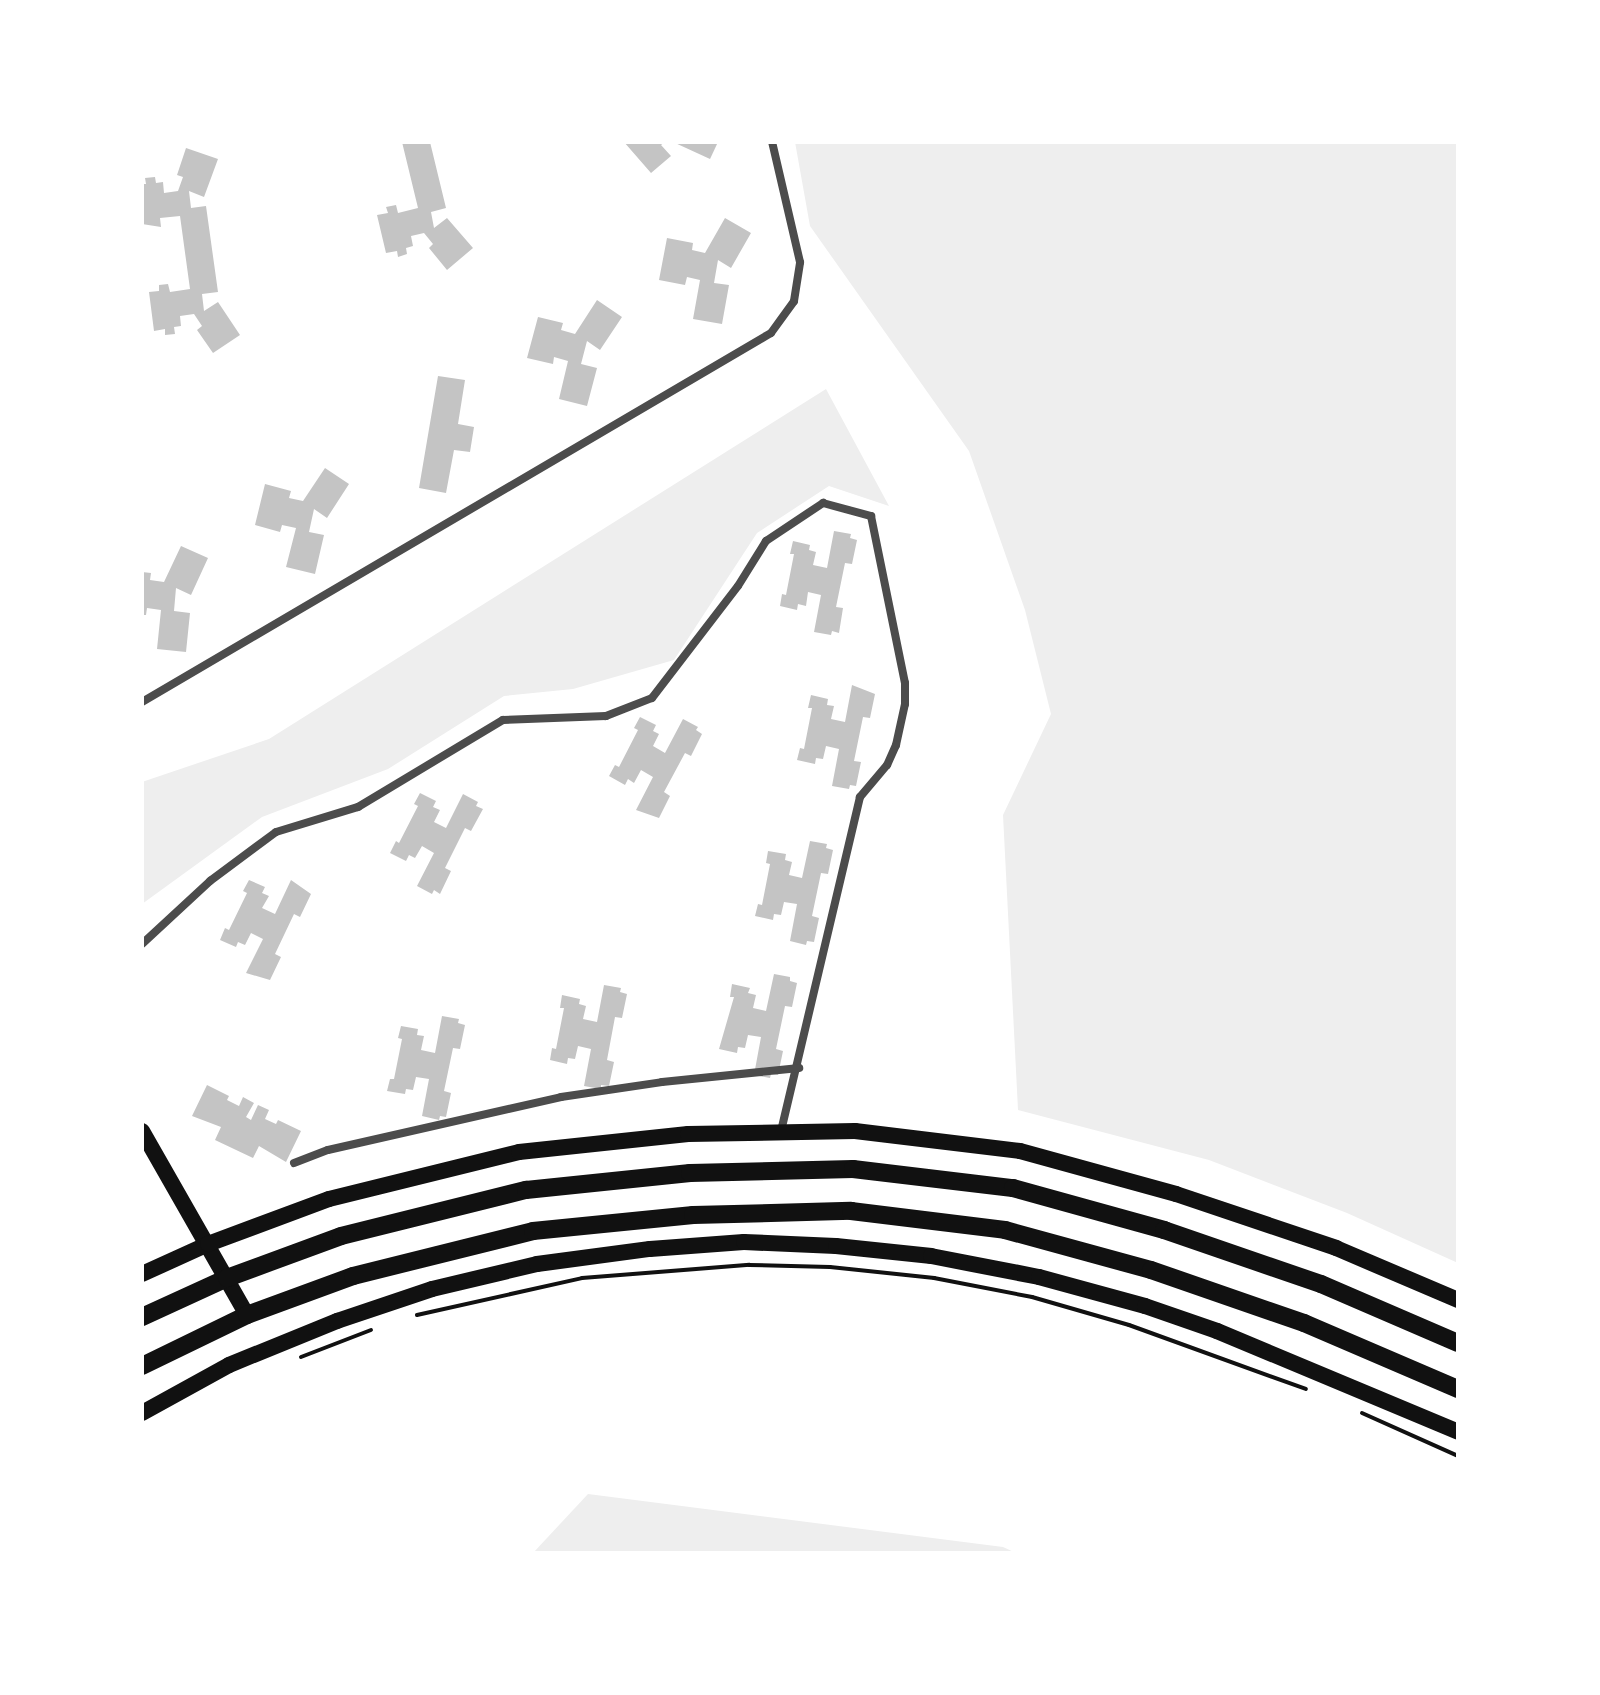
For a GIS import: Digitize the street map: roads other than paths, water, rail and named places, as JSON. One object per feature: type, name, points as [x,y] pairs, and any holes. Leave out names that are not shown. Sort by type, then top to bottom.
[{"type":"main road","points":[[142,1131],[247,1315]]},
{"type":"main road","points":[[142,1274],[208,1244],[329,1199],[519,1152],[688,1134],[855,1131],[1020,1151],[1176,1194],[1307,1238],[1458,1300]]},
{"type":"main road","points":[[142,1317],[227,1278],[341,1236],[526,1190],[690,1173],[853,1169],[1013,1188],[1164,1230],[1321,1284],[1458,1343]]},
{"type":"main road","points":[[142,1366],[247,1315],[353,1276],[533,1231],[693,1215],[851,1211],[1005,1230],[1151,1270],[1304,1323],[1458,1389]]},
{"type":"main road","points":[[142,1413],[229,1365],[337,1321],[432,1289],[537,1264],[650,1249],[744,1242],[836,1246],[931,1256],[1039,1277],[1145,1306],[1217,1331],[1458,1432]]},
{"type":"street","points":[[142,702],[771,333],[794,301],[800,262],[772,142]]},
{"type":"street","points":[[142,944],[210,881],[276,832],[358,807],[503,720],[606,716],[652,698],[738,586],[766,541],[823,503],[871,516],[905,683],[905,704],[896,745],[887,765],[860,797],[799,1068],[781,1132]]},
{"type":"street","points":[[294,1163],[328,1150],[561,1097],[662,1082],[799,1068]]}]
